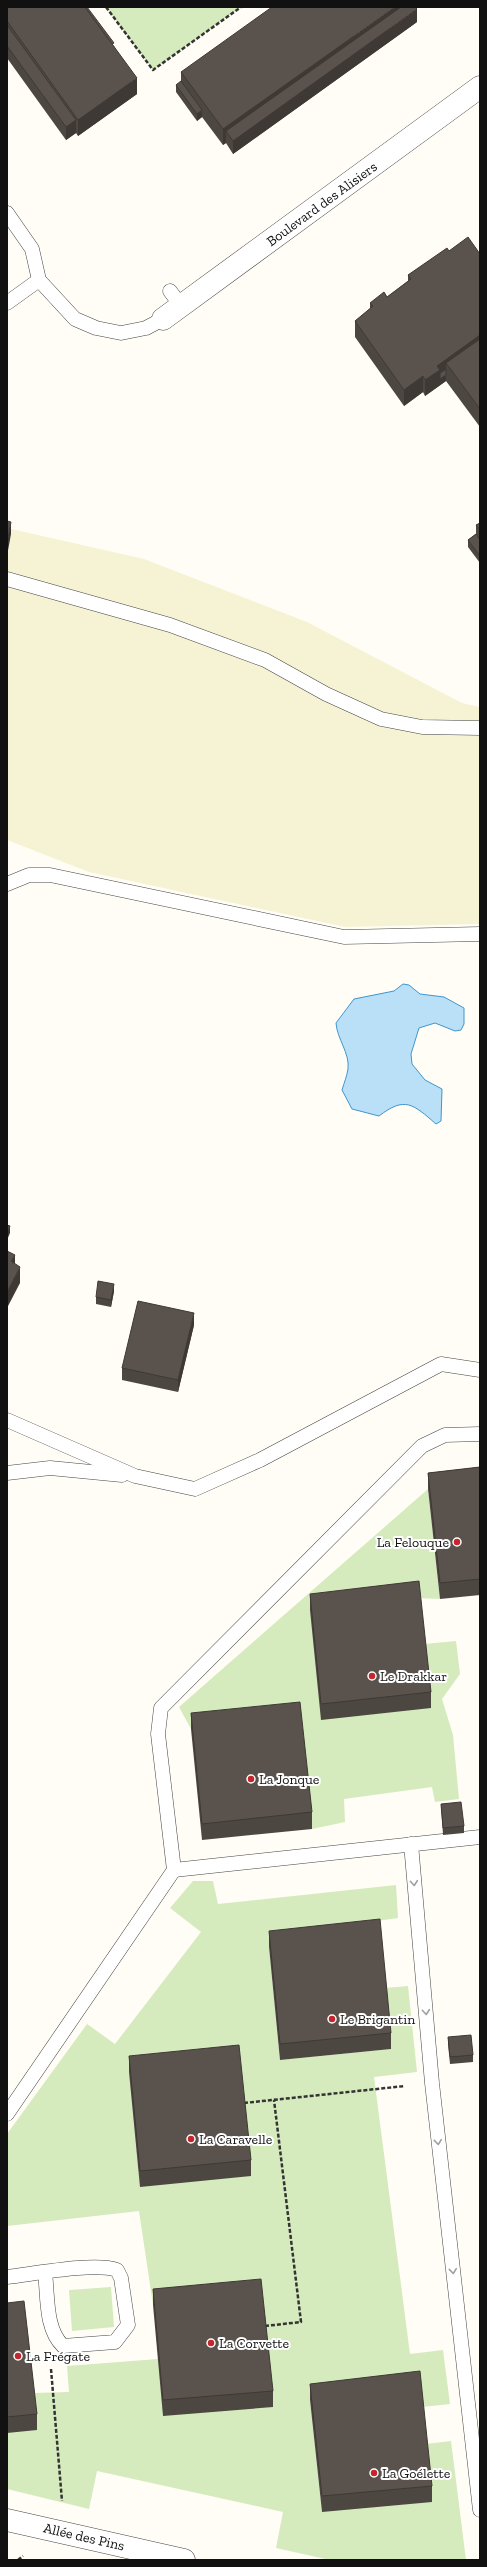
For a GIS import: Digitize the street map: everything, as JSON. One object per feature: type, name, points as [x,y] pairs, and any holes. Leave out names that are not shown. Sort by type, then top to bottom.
[{"type":"street","name":"Boulevard des Alisiers","points":[[164,319],[176,299],[477,95]]},
{"type":"street","name":"Allée des Pins","points":[[7,2520],[184,2560]]},
{"type":"lane","points":[[7,213],[32,249],[39,280],[75,319],[96,328],[121,332],[146,328],[164,319]]},
{"type":"lane","points":[[7,303],[39,280]]},
{"type":"lane","points":[[7,579],[170,625],[265,660],[326,694],[381,719],[422,728],[480,728]]},
{"type":"lane","points":[[7,884],[29,875],[50,875],[344,937],[480,934]]},
{"type":"lane","points":[[7,1473],[50,1468],[135,1476],[195,1489],[260,1460],[441,1364],[480,1370]]},
{"type":"lane","points":[[7,1420],[135,1476]]},
{"type":"lane","points":[[7,2114],[174,1870],[158,1734],[161,1708],[422,1446],[445,1435],[480,1434]]},
{"type":"lane","points":[[174,1870],[480,1836]]},
{"type":"lane","points":[[411,1844],[432,2083],[480,2510]]},
{"type":"lane","points":[[7,2277],[45,2273],[107,2267],[117,2270],[122,2286],[128,2325],[115,2342],[63,2346],[56,2339],[52,2330],[45,2273]]},
{"type":"path","points":[[106,7],[153,70],[241,7]]},
{"type":"path","points":[[244,2103],[432,2083]]},
{"type":"path","points":[[264,2326],[301,2322],[274,2100]]},
{"type":"path","points":[[18,2560],[39,2547],[47,2509],[62,2502],[51,2360],[56,2339]]},
{"type":"shaded area","points":[[7,528],[144,559],[307,622],[462,703],[480,707],[480,924],[345,927],[89,872],[7,840]]},
{"type":"green space","points":[[106,7],[241,7],[153,70]]},
{"type":"green space","points":[[428,1489],[440,1599],[419,1598],[424,1644],[456,1641],[460,1674],[442,1699],[453,1735],[459,1799],[435,1802],[432,1787],[344,1799],[345,1822],[312,1829],[300,1719],[191,1729],[179,1707]]},
{"type":"green space","points":[[193,1881],[213,1881],[218,1904],[396,1885],[398,1918],[377,1921],[269,1947],[280,2060],[391,2049],[385,1988],[408,1986],[417,2072],[374,2077],[410,2354],[443,2350],[450,2404],[422,2407],[310,2400],[322,2512],[426,2444],[451,2441],[466,2560],[330,2560],[276,2548],[283,2512],[97,2471],[89,2509],[7,2489],[7,2433],[33,2393],[69,2392],[67,2366],[158,2359],[261,2295],[153,2305],[139,2211],[7,2226],[7,2134],[87,2024],[115,2044],[201,1932],[170,1908]]},
{"type":"green space","points":[[111,2287],[114,2327],[72,2331],[69,2290]]},
{"type":"water","points":[[403,984],[409,985],[420,994],[444,997],[464,1008],[464,1024],[461,1030],[455,1031],[435,1023],[419,1028],[411,1054],[412,1064],[425,1080],[442,1089],[441,1121],[436,1124],[415,1107],[409,1105],[402,1104],[396,1106],[379,1116],[352,1109],[342,1090],[348,1072],[348,1063],[336,1023],[354,999],[394,991]]},
{"type":"building","points":[[7,7],[85,7],[137,78],[78,120],[7,21]]},
{"type":"building","points":[[85,7],[87,7],[114,43],[112,44]]},
{"type":"building","points":[[272,7],[395,7],[223,129],[181,72]]},
{"type":"building","points":[[401,7],[415,7],[417,9],[233,141],[226,131]]},
{"type":"building","points":[[7,25],[76,120],[66,127],[7,46]]},
{"type":"building","points":[[181,81],[202,110],[197,114],[176,85]]},
{"type":"building","points":[[468,237],[480,254],[480,335],[437,366],[440,370],[425,380],[423,376],[404,390],[355,321],[373,306],[370,303],[384,292],[387,297],[411,279],[408,275],[447,248],[449,251]]},
{"type":"building","points":[[480,339],[480,409],[446,363]]},
{"type":"building","points":[[446,369],[446,375],[440,379],[440,373]]},
{"type":"building","points":[[7,521],[11,522],[7,543]]},
{"type":"building","points":[[480,523],[480,530],[476,525]]},
{"type":"building","points":[[476,534],[480,540],[480,556],[468,540]]},
{"type":"building","points":[[7,1225],[10,1226],[7,1234]]},
{"type":"building","points":[[7,1251],[15,1255],[11,1261],[20,1267],[7,1292]]},
{"type":"building","points":[[98,1281],[114,1284],[111,1300],[96,1297]]},
{"type":"building","points":[[138,1301],[194,1313],[178,1380],[122,1368]]},
{"type":"building","name":"La Felouque","points":[[480,1467],[480,1579],[440,1583],[428,1473]]},
{"type":"building","name":"Le Drakkar","points":[[419,1581],[431,1692],[321,1704],[310,1594]]},
{"type":"building","name":"La Jonque","points":[[300,1702],[312,1812],[202,1824],[191,1713]]},
{"type":"building","points":[[461,1802],[464,1826],[443,1828],[441,1804]]},
{"type":"building","name":"Le Brigantin","points":[[380,1919],[391,2033],[280,2044],[269,1931]]},
{"type":"building","points":[[471,2035],[473,2055],[450,2057],[448,2037]]},
{"type":"building","name":"La Caravelle","points":[[239,2045],[251,2160],[140,2171],[129,2056]]},
{"type":"building","name":"La Corvette","points":[[261,2279],[273,2391],[163,2400],[153,2289]]},
{"type":"building","name":"La Frégate","points":[[24,2301],[37,2414],[7,2417],[7,2303]]},
{"type":"building","name":"La Goélette","points":[[420,2371],[432,2486],[322,2496],[310,2384]]},
{"type":"place","name":"La Felouque","points":[[457,1542]]},
{"type":"place","name":"Le Drakkar","points":[[372,1676]]},
{"type":"place","name":"La Jonque","points":[[251,1779]]},
{"type":"place","name":"Le Brigantin","points":[[332,2019]]},
{"type":"place","name":"La Caravelle","points":[[191,2139]]},
{"type":"place","name":"La Corvette","points":[[211,2343]]},
{"type":"place","name":"La Frégate","points":[[18,2356]]},
{"type":"place","name":"La Goélette","points":[[374,2473]]}]
